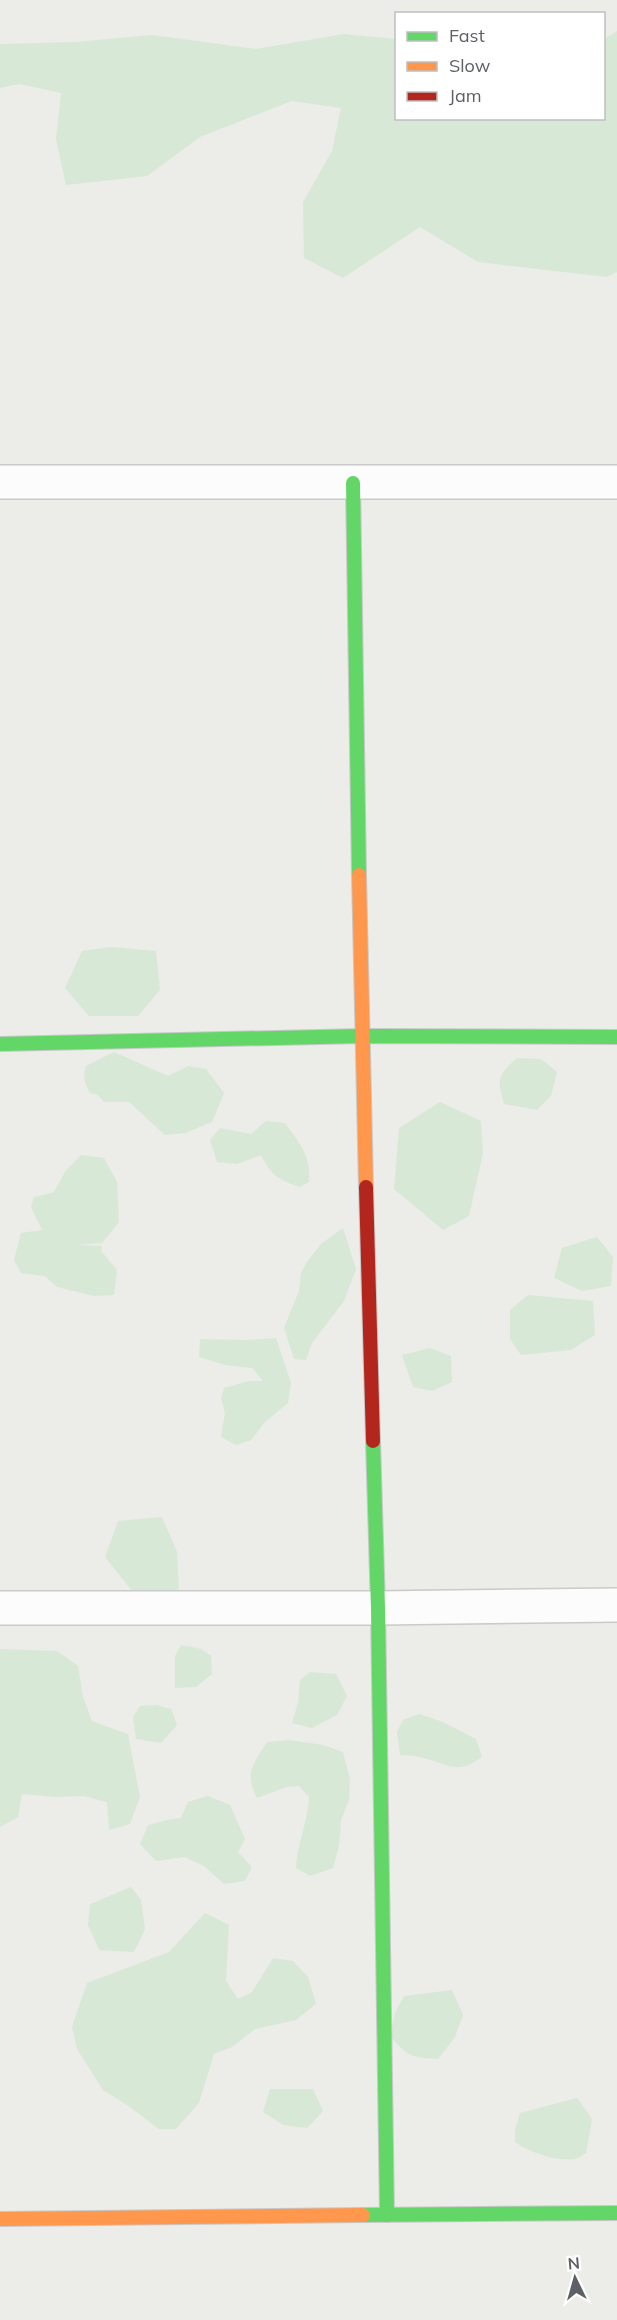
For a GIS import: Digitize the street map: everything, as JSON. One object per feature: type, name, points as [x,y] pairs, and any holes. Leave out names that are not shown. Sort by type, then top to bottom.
[{"type":"street","points":[[0,482],[617,482]]},
{"type":"street","points":[[353,483],[362,1036],[378,1608],[387,2215]]},
{"type":"street","points":[[0,1044],[362,1036],[617,1037]]},
{"type":"street","points":[[0,1608],[378,1608],[617,1605]]},
{"type":"street","points":[[0,2219],[617,2213]]},
{"type":"green space","points":[[617,31],[617,272],[607,277],[478,262],[420,227],[343,278],[304,258],[303,202],[332,151],[341,108],[292,101],[200,137],[147,176],[66,185],[56,139],[61,93],[19,84],[0,88],[0,44],[75,42],[152,35],[256,49],[344,34],[395,39],[395,120],[605,120],[605,38]]},
{"type":"green space","points":[[111,947],[156,951],[160,990],[138,1016],[89,1016],[65,988],[82,951]]},
{"type":"green space","points":[[114,1052],[168,1076],[188,1066],[206,1069],[224,1093],[212,1122],[185,1133],[165,1135],[129,1102],[104,1102],[98,1095],[90,1093],[85,1080],[86,1066]]},
{"type":"green space","points":[[517,1058],[541,1059],[557,1072],[551,1096],[537,1110],[504,1104],[500,1078]]},
{"type":"green space","points":[[440,1102],[481,1121],[483,1153],[469,1216],[443,1230],[394,1189],[399,1128]]},
{"type":"green space","points":[[266,1121],[285,1123],[295,1137],[306,1157],[309,1182],[300,1187],[286,1182],[272,1173],[261,1155],[237,1164],[217,1162],[210,1140],[220,1128],[251,1134]]},
{"type":"green space","points":[[81,1155],[104,1158],[117,1182],[119,1222],[102,1243],[76,1245],[102,1246],[101,1251],[117,1270],[114,1295],[94,1296],[57,1287],[45,1276],[21,1273],[14,1260],[21,1233],[42,1230],[31,1207],[34,1197],[54,1192],[65,1172]]},
{"type":"green space","points":[[343,1228],[356,1269],[344,1301],[312,1343],[306,1360],[294,1359],[284,1328],[299,1291],[301,1273],[321,1244]]},
{"type":"green space","points":[[597,1237],[613,1257],[611,1286],[582,1291],[554,1278],[562,1248]]},
{"type":"green space","points":[[528,1295],[593,1301],[595,1335],[571,1350],[521,1355],[510,1339],[510,1310]]},
{"type":"green space","points":[[276,1338],[291,1383],[288,1403],[265,1422],[251,1440],[236,1445],[221,1437],[225,1413],[221,1398],[224,1388],[249,1381],[263,1381],[252,1368],[225,1365],[199,1357],[200,1339]]},
{"type":"green space","points":[[430,1348],[451,1356],[452,1382],[432,1391],[413,1387],[402,1355]]},
{"type":"green space","points":[[162,1517],[177,1552],[179,1589],[141,1602],[105,1557],[118,1521]]},
{"type":"green space","points":[[181,1645],[201,1649],[211,1656],[212,1674],[196,1687],[175,1688],[175,1656]]},
{"type":"green space","points":[[0,1649],[57,1651],[78,1666],[83,1697],[92,1721],[128,1734],[140,1797],[130,1824],[109,1830],[107,1802],[83,1796],[55,1797],[22,1794],[18,1817],[0,1827]]},
{"type":"green space","points":[[310,1672],[336,1674],[347,1696],[337,1715],[312,1728],[292,1723],[298,1703],[300,1680]]},
{"type":"green space","points":[[157,1705],[171,1709],[177,1725],[161,1743],[136,1739],[133,1717],[140,1706]]},
{"type":"green space","points":[[419,1714],[443,1722],[476,1739],[482,1757],[473,1763],[458,1767],[417,1756],[400,1755],[397,1732],[403,1720]]},
{"type":"green space","points":[[289,1740],[323,1745],[343,1752],[350,1779],[349,1800],[341,1820],[339,1846],[333,1868],[310,1876],[296,1868],[309,1797],[299,1786],[286,1787],[257,1798],[251,1782],[252,1769],[267,1742]]},
{"type":"green space","points":[[208,1796],[230,1805],[245,1839],[238,1852],[252,1867],[245,1881],[224,1884],[204,1866],[184,1857],[156,1861],[140,1844],[148,1825],[181,1818],[188,1802]]},
{"type":"green space","points":[[131,1887],[141,1900],[145,1929],[134,1952],[99,1950],[88,1925],[90,1904]]},
{"type":"green space","points":[[205,1913],[229,1925],[226,1981],[238,1999],[252,1992],[273,1958],[293,1961],[308,1977],[316,2004],[296,2020],[255,2029],[232,2047],[214,2054],[199,2103],[176,2129],[159,2129],[103,2090],[77,2049],[72,2027],[87,1983],[169,1952]]},
{"type":"green space","points":[[452,1990],[463,2015],[455,2037],[438,2059],[411,2055],[401,2048],[390,2036],[395,2013],[404,1996]]},
{"type":"green space","points":[[270,2089],[313,2089],[323,2111],[307,2128],[283,2125],[263,2112]]},
{"type":"green space","points":[[577,2098],[592,2119],[586,2153],[576,2159],[559,2159],[535,2153],[515,2142],[515,2130],[520,2113]]},
{"type":"traffic: fast","points":[[353,483],[359,875]]},
{"type":"traffic: fast","points":[[0,1044],[362,1036],[617,1037]]},
{"type":"traffic: fast","points":[[373,1441],[378,1608],[387,2215]]},
{"type":"traffic: fast","points":[[363,2215],[617,2213]]},
{"type":"traffic: slow","points":[[359,875],[366,1187]]},
{"type":"traffic: slow","points":[[0,2219],[363,2215]]},
{"type":"traffic: jam","points":[[366,1187],[373,1441]]}]
